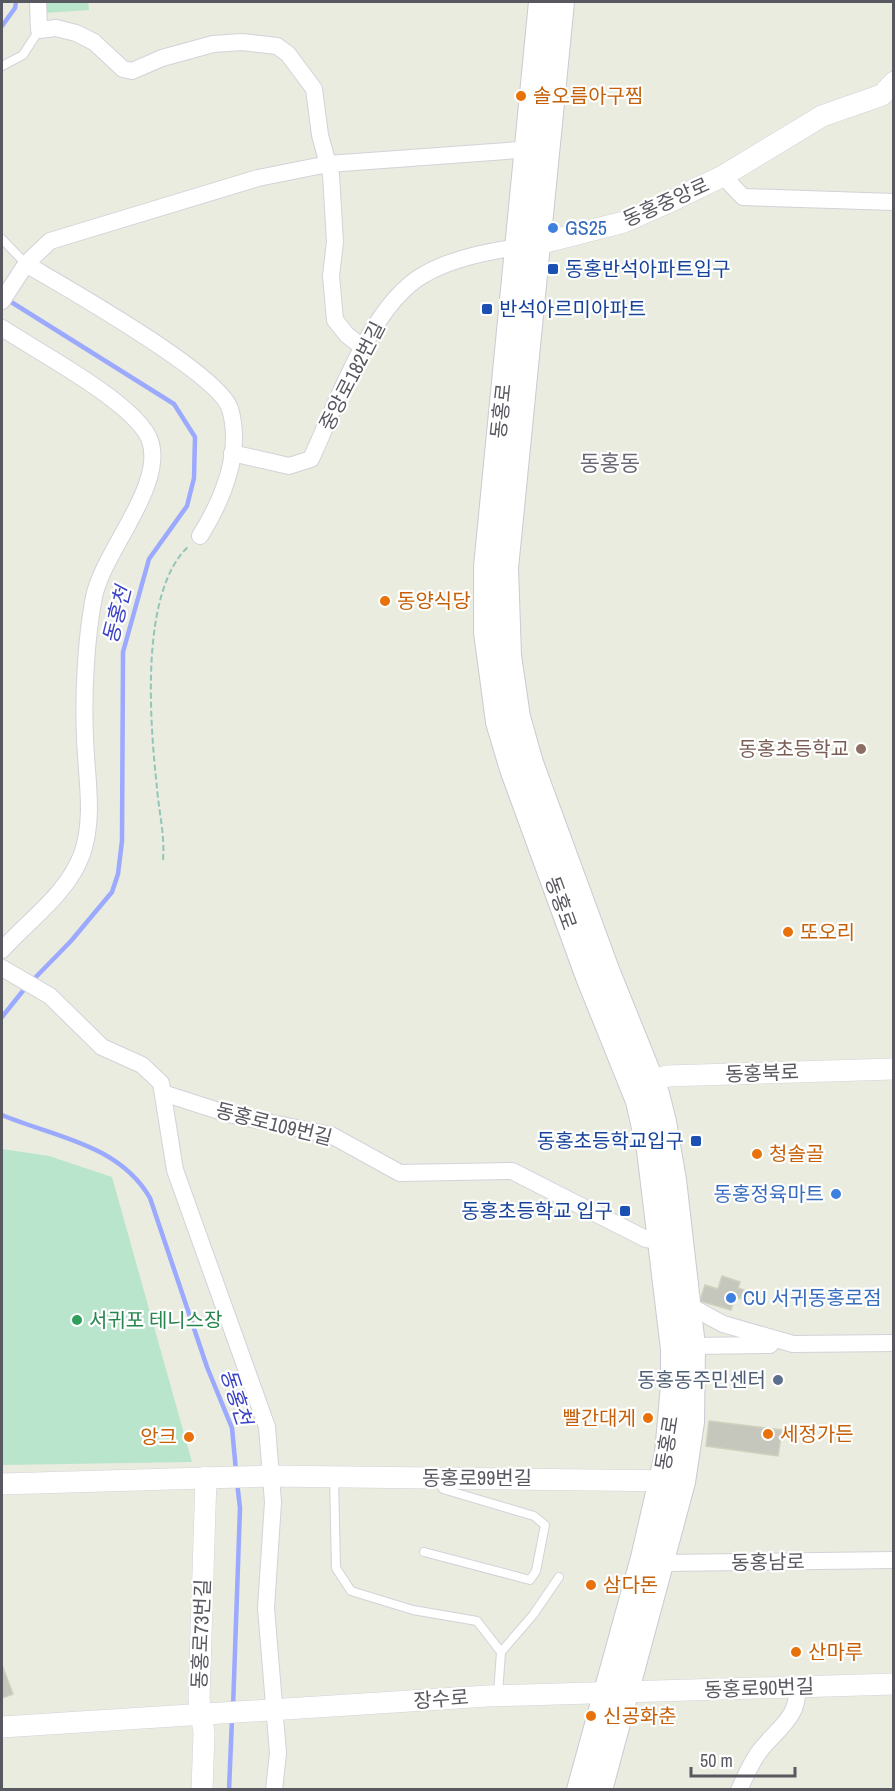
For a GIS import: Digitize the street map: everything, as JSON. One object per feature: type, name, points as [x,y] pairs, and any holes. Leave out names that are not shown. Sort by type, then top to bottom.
[{"type":"main road","name":"동홍로","points":[[542,2],[506,568],[507,631],[514,695],[531,763],[642,1084],[674,1367],[671,1421],[672,1481]]},
{"type":"main road","name":"동홍로","points":[[528,246],[562,2]]},
{"type":"main road","name":"동홍로","points":[[579,1790],[615,1694],[653,1561],[672,1481],[692,1422],[693,1346],[690,1306],[670,1147],[657,1094],[642,1084]]},
{"type":"main road","name":"동홍로","points":[[600,1790],[615,1694]]},
{"type":"street","points":[[38,2],[39,30],[56,28],[76,33],[94,42],[123,69],[132,71],[162,58],[213,44],[243,42],[277,46],[288,54],[314,89],[320,135],[331,175],[335,242],[331,276],[335,320],[347,335],[362,347]]},
{"type":"street","points":[[723,176],[822,116],[882,95],[894,82]]},
{"type":"street","points":[[2,301],[22,270],[50,241],[258,178],[328,164],[519,150]]},
{"type":"street","name":"동홍중앙로","points":[[528,246],[624,222],[723,176],[743,197],[894,202]]},
{"type":"street","name":"중앙로182번길","points":[[232,453],[289,466],[311,459],[362,347],[399,295],[424,274],[485,252],[528,246]]},
{"type":"street","points":[[22,270],[139,332],[219,391],[230,409],[232,453],[225,488],[213,515],[200,536]]},
{"type":"street","points":[[2,328],[130,411],[149,438],[154,463],[94,593],[91,610],[85,733],[88,836],[75,870],[66,885],[2,950]]},
{"type":"street","points":[[4,970],[50,996],[102,1047],[142,1065],[161,1083],[175,1170],[267,1427],[264,1476],[273,1502],[266,1608],[265,1711],[278,1753],[274,1790]]},
{"type":"street","name":"동홍북로","points":[[642,1084],[667,1076],[894,1069]]},
{"type":"street","name":"동홍로109번길","points":[[163,1093],[228,1114],[331,1135],[400,1173],[512,1171],[646,1239],[660,1241]]},
{"type":"street","points":[[690,1306],[723,1324],[793,1344]]},
{"type":"street","points":[[693,1346],[894,1343]]},
{"type":"street","name":"동홍로99번길","points":[[212,1478],[264,1476],[672,1481]]},
{"type":"street","points":[[2,1484],[212,1478]]},
{"type":"street","name":"동홍로73번길","points":[[202,1790],[207,1715],[212,1478]]},
{"type":"street","name":"동홍남로","points":[[653,1561],[894,1560]]},
{"type":"street","name":"동홍로90번길","points":[[615,1694],[894,1684]]},
{"type":"street","points":[[739,1790],[759,1752],[778,1733],[799,1702],[797,1686]]},
{"type":"street","name":"장수로","points":[[207,1715],[498,1696],[615,1694]]},
{"type":"street","points":[[2,1727],[207,1715]]},
{"type":"lane","points":[[2,66],[23,55],[39,30]]},
{"type":"lane","points":[[2,239],[22,270]]},
{"type":"lane","points":[[334,1477],[336,1568],[351,1590],[413,1610],[477,1621],[501,1652]]},
{"type":"lane","points":[[424,1552],[530,1580],[536,1571],[545,1525],[534,1516],[442,1489],[436,1478]]},
{"type":"lane","points":[[498,1696],[501,1652],[533,1615],[559,1576]]},
{"type":"path","points":[[163,860],[165,839],[157,790],[152,701],[156,613],[177,557],[200,536]]},
{"type":"green space","points":[[42,2],[88,2],[89,10],[43,13]]},
{"type":"green space","name":"서귀포 테니스장","points":[[2,1149],[49,1156],[112,1177],[192,1462],[2,1465]]},
{"type":"building","points":[[722,1276],[740,1282],[738,1288],[744,1290],[741,1299],[735,1297],[731,1310],[700,1301],[705,1285],[718,1289]]},
{"type":"building","points":[[709,1421],[782,1430],[778,1456],[706,1446]]},
{"type":"building","points":[[2,1665],[13,1694],[2,1698]]},
{"type":"waterway","name":"동홍천","points":[[2,26],[15,8],[16,2]]},
{"type":"waterway","name":"동홍천","points":[[8,300],[174,404],[195,437],[194,478],[187,506],[149,559],[123,652],[122,841],[118,874],[112,892],[71,941],[32,981]]},
{"type":"waterway","name":"동홍천","points":[[2,1017],[26,987]]},
{"type":"waterway","name":"동홍천","points":[[2,1115],[64,1137],[103,1154],[121,1165],[137,1180],[150,1198],[207,1367],[232,1428],[236,1471]]},
{"type":"waterway","name":"동홍천","points":[[233,1708],[240,1508],[237,1482]]},
{"type":"waterway","name":"동홍천","points":[[229,1790],[232,1719]]},
{"type":"place","name":"솔오름아구찜","points":[[521,96]]},
{"type":"place","name":"GS25","points":[[553,228]]},
{"type":"place","name":"동홍반석아파트입구","points":[[553,269]]},
{"type":"place","name":"반석아르미아파트","points":[[487,309]]},
{"type":"place","name":"동양식당","points":[[385,601]]},
{"type":"place","name":"동홍초등학교","points":[[861,749]]},
{"type":"place","name":"또오리","points":[[788,932]]},
{"type":"place","name":"동홍초등학교입구","points":[[696,1141]]},
{"type":"place","name":"청솔골","points":[[757,1154]]},
{"type":"place","name":"동홍정육마트","points":[[836,1194]]},
{"type":"place","name":"동홍초등학교 입구","points":[[625,1211]]},
{"type":"place","name":"CU 서귀동홍로점","points":[[731,1298]]},
{"type":"place","name":"서귀포 테니스장","points":[[77,1320]]},
{"type":"place","name":"동홍동주민센터","points":[[778,1380]]},
{"type":"place","name":"빨간대게","points":[[648,1418]]},
{"type":"place","name":"세정가든","points":[[768,1434]]},
{"type":"place","name":"앙크","points":[[189,1437]]},
{"type":"place","name":"삼다돈","points":[[591,1585]]},
{"type":"place","name":"산마루","points":[[796,1652]]},
{"type":"place","name":"신공화춘","points":[[591,1716]]},
{"type":"district","name":"동홍동","points":[[610,463]]}]
